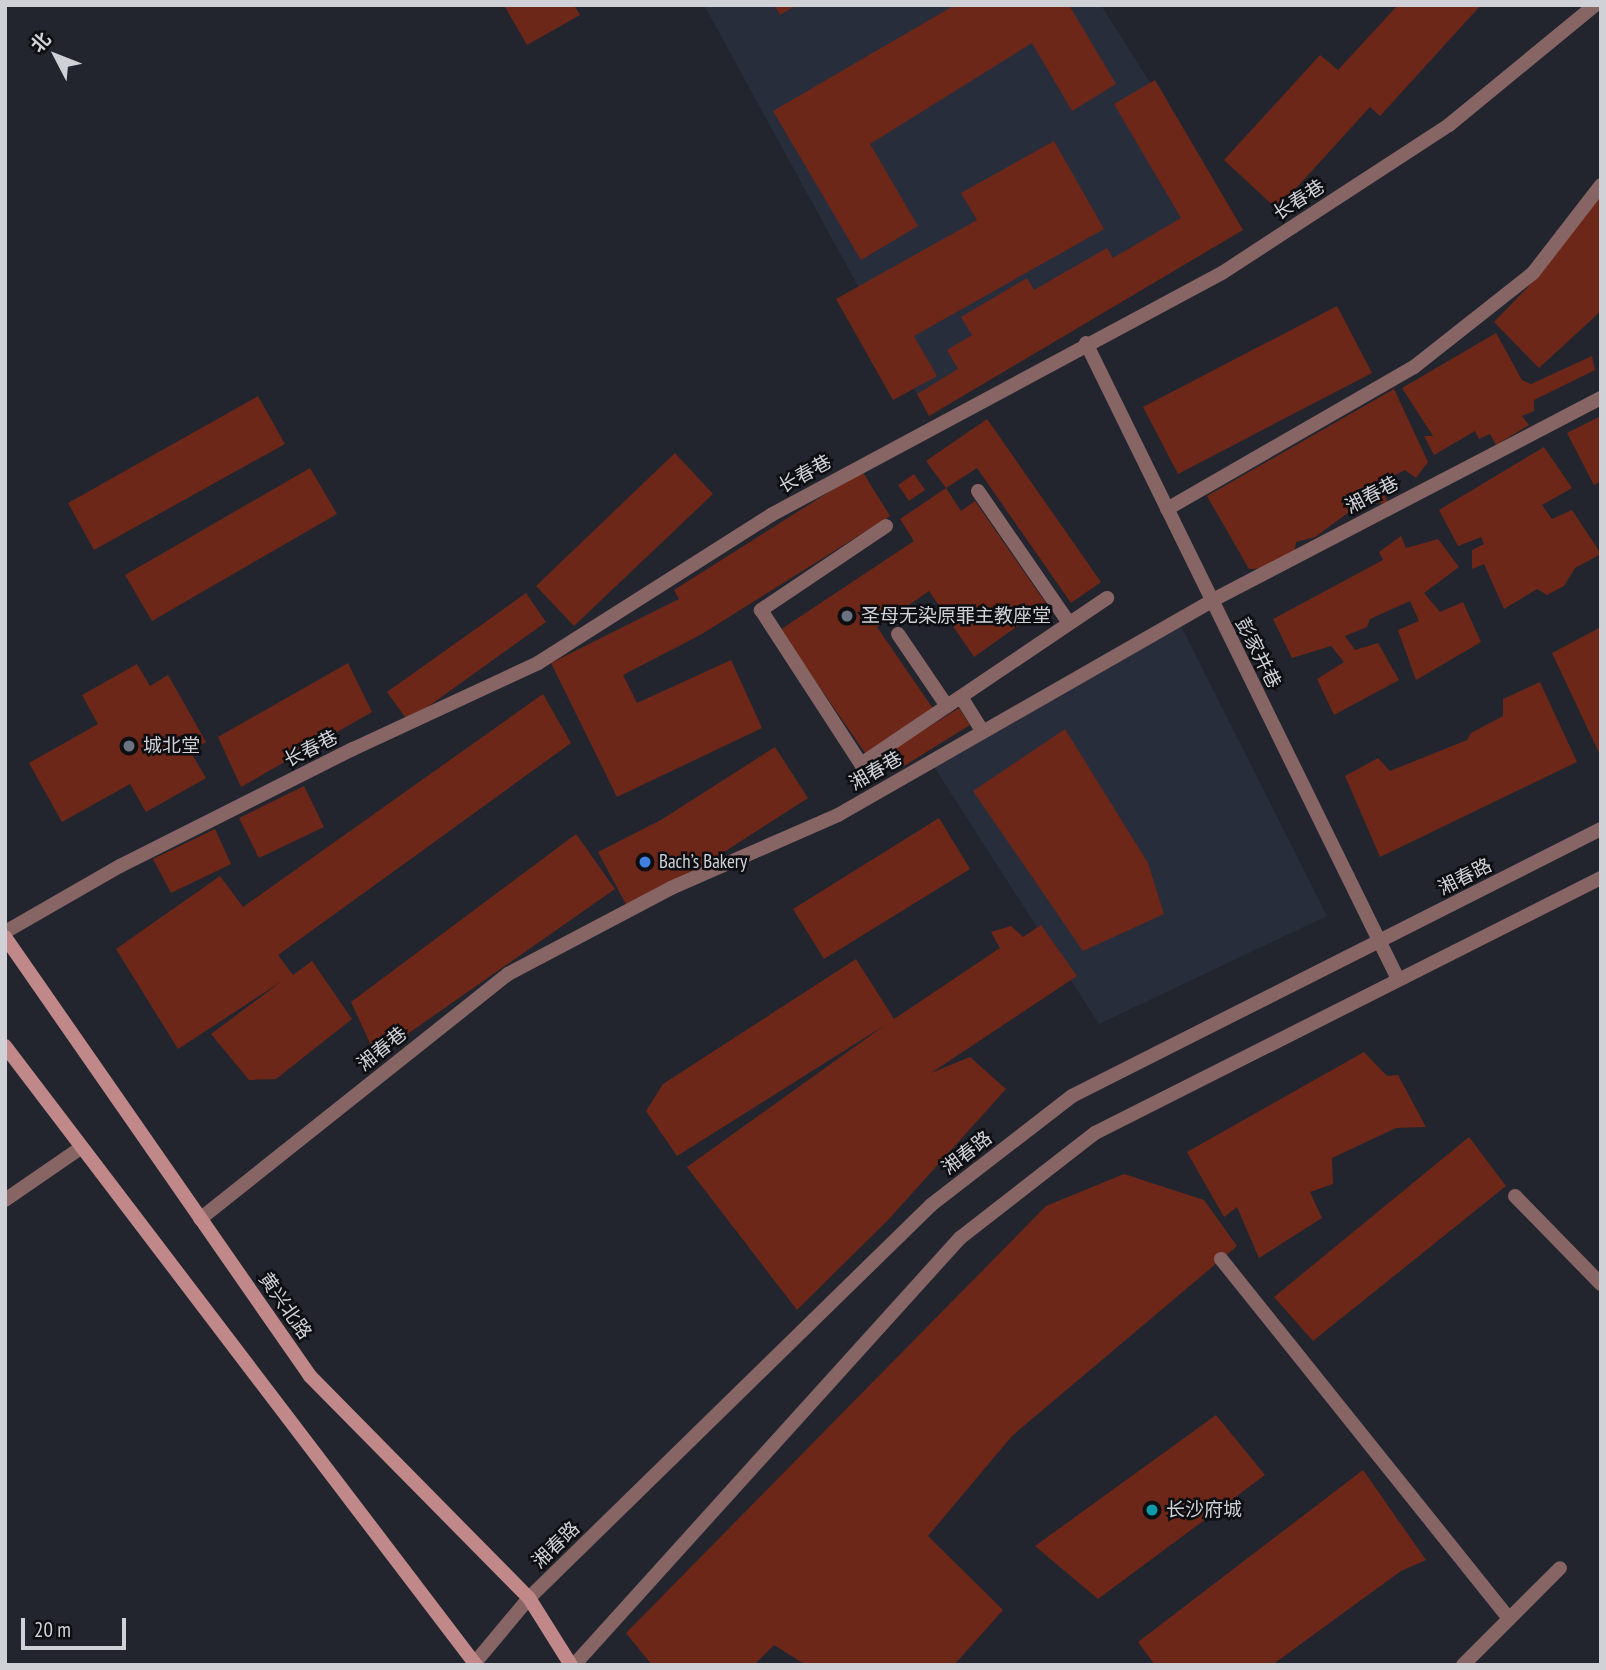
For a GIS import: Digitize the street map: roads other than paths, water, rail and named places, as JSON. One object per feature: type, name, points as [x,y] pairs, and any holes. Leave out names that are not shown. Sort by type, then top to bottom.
[{"type":"main road","name":"黄兴北路","points":[[5,937],[310,1376],[529,1598],[572,1665]]},
{"type":"main road","points":[[5,1046],[475,1664]]},
{"type":"street","name":"长春巷","points":[[5,932],[120,866],[292,780],[538,663],[771,515],[1086,343],[1222,273],[1449,125],[1595,5]]},
{"type":"street","points":[[1167,509],[1414,367],[1533,273],[1601,185]]},
{"type":"street","name":"彭家并巷","points":[[1086,343],[1398,979]]},
{"type":"street","name":"湘春巷","points":[[200,1219],[508,974],[671,888],[838,815],[1211,601],[1601,398]]},
{"type":"street","points":[[978,491],[1069,623]]},
{"type":"street","points":[[886,526],[761,610],[861,764],[1107,598]]},
{"type":"street","points":[[898,634],[947,706]]},
{"type":"street","points":[[961,697],[983,732]]},
{"type":"street","name":"湘春路","points":[[475,1664],[529,1598],[931,1205],[1072,1096],[1601,829]]},
{"type":"street","points":[[572,1665],[960,1238],[1095,1133],[1601,878]]},
{"type":"street","points":[[5,1200],[82,1147]]},
{"type":"street","points":[[1515,1196],[1601,1284]]},
{"type":"street","points":[[1222,1259],[1509,1619]]},
{"type":"street","points":[[1463,1665],[1560,1568]]},
{"type":"place","name":"圣母无染原罪主教座堂","points":[[847,616]]},
{"type":"place","name":"城北堂","points":[[129,746]]},
{"type":"place","name":"Bach’s Bakery","points":[[645,862]]},
{"type":"place","name":"长沙府城","points":[[1152,1510]]}]
